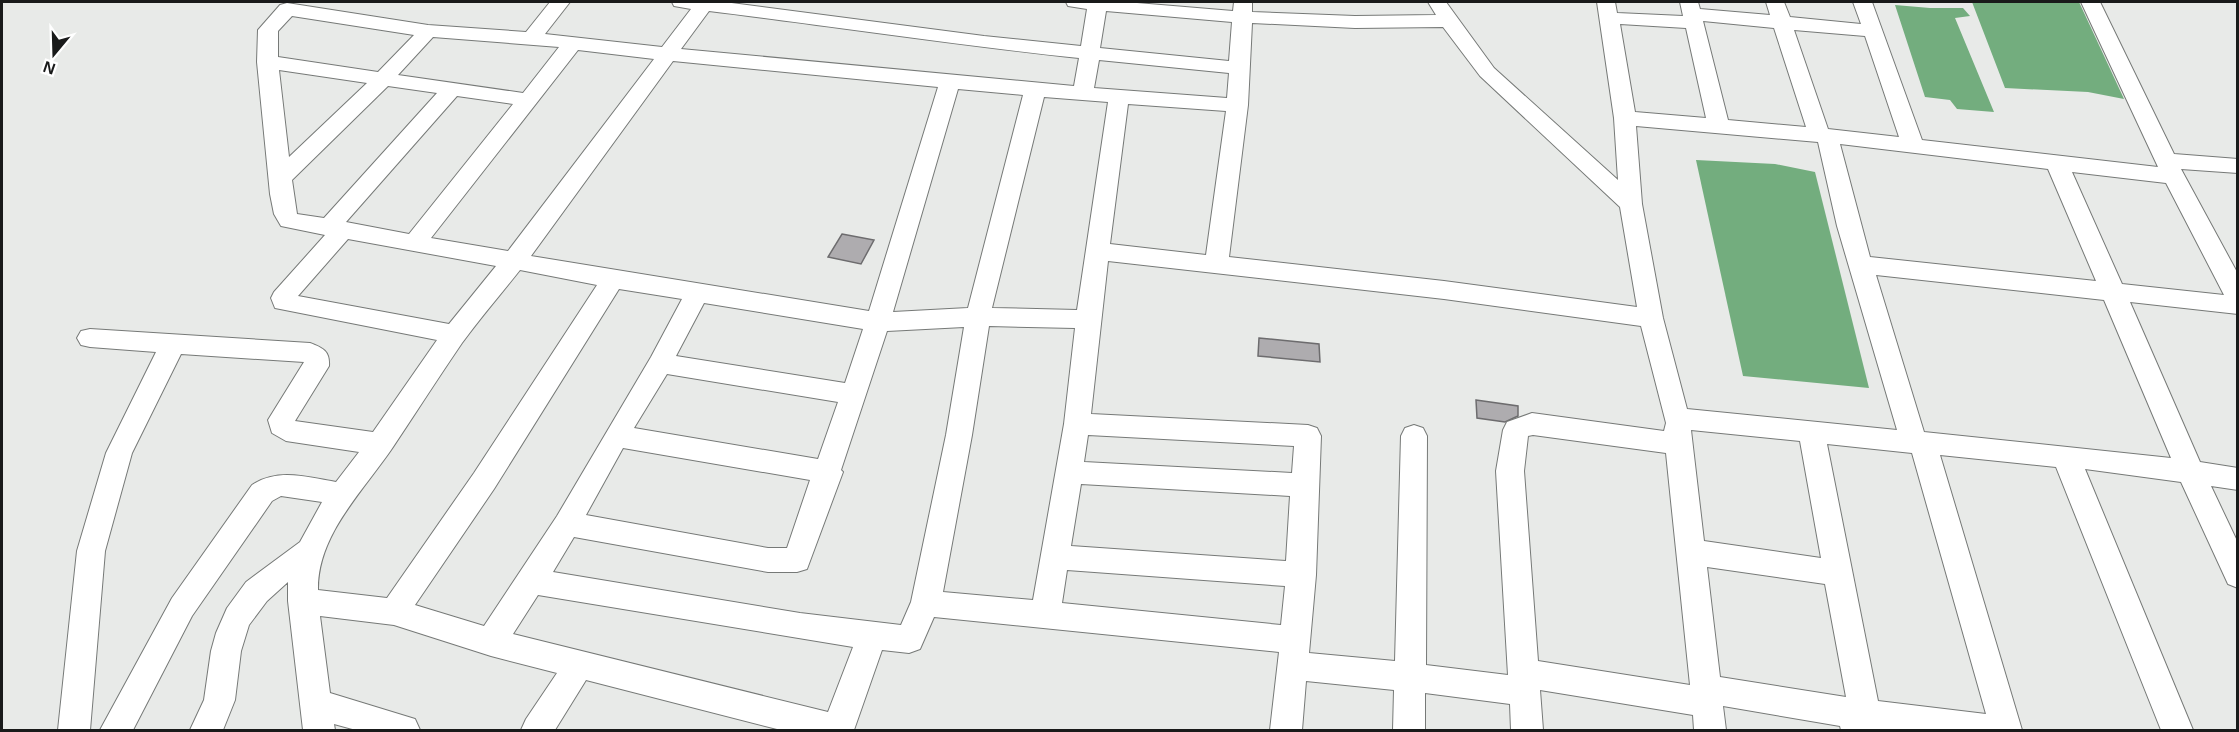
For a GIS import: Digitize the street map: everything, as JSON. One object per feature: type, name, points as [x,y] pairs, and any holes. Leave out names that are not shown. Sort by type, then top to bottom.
[{"type":"street","points":[[531,38],[560,2]]},
{"type":"street","points":[[404,730],[318,717],[303,601],[303,573],[310,550],[343,494],[455,334],[514,261],[667,54],[697,2],[984,42],[1240,68]]},
{"type":"street","points":[[1075,2],[1243,9],[1368,24],[1449,21]]},
{"type":"street","points":[[1437,2],[1487,72],[1631,204]]},
{"type":"street","points":[[1775,2],[1823,135],[1861,265],[1919,442],[2007,730]]},
{"type":"street","points":[[1863,2],[1913,146]]},
{"type":"street","points":[[2091,2],[2170,169],[2238,298]]},
{"type":"street","points":[[1083,93],[1098,3]]},
{"type":"street","points":[[1088,319],[978,317],[878,322],[613,279],[289,220],[282,208],[281,177],[267,62],[268,30],[292,5],[428,31],[574,42],[667,54],[1035,90],[1237,105]]},
{"type":"street","points":[[1216,265],[1237,105],[1243,9]]},
{"type":"street","points":[[1708,707],[1677,431],[1651,318],[1631,204],[1625,118],[1607,10],[1691,13],[1872,31]]},
{"type":"street","points":[[1691,13],[1719,126]]},
{"type":"street","points":[[281,177],[384,78],[428,31]]},
{"type":"street","points":[[414,243],[574,42]]},
{"type":"street","points":[[267,62],[528,100]]},
{"type":"street","points":[[567,524],[768,560],[797,560],[829,472],[878,322],[950,82]]},
{"type":"street","points":[[452,90],[336,228],[283,298],[284,302],[455,334]]},
{"type":"street","points":[[531,581],[872,636],[909,639],[926,603],[959,435],[978,317],[1035,90]]},
{"type":"street","points":[[1045,616],[1077,424],[1088,319],[1119,96]]},
{"type":"street","points":[[1625,118],[1823,135],[2057,163],[2170,169],[2237,167]]},
{"type":"street","points":[[2057,163],[2115,292],[2189,472],[2238,575]]},
{"type":"street","points":[[1097,251],[1444,290],[1651,318]]},
{"type":"street","points":[[1861,265],[2238,305]]},
{"type":"street","points":[[394,612],[484,481],[613,279]]},
{"type":"street","points":[[491,642],[567,524],[660,363],[697,293]]},
{"type":"street","points":[[90,338],[310,352],[317,357],[316,366],[281,420],[281,426],[286,430],[380,444]]},
{"type":"street","points":[[74,730],[91,551],[119,453],[173,344]]},
{"type":"street","points":[[660,363],[853,394]]},
{"type":"street","points":[[1077,424],[1308,436],[1303,485],[1302,575],[1286,730]]},
{"type":"street","points":[[1527,730],[1510,471],[1516,430],[1533,424],[1677,431],[1811,431],[2066,457],[2238,479]]},
{"type":"street","points":[[1811,431],[1838,573],[1858,719]]},
{"type":"street","points":[[616,436],[829,472]]},
{"type":"street","points":[[1409,730],[1414,436]]},
{"type":"street","points":[[2066,457],[2177,730]]},
{"type":"street","points":[[1068,472],[1303,485]]},
{"type":"street","points":[[116,730],[133,703],[182,607],[262,493],[271,487],[281,485],[343,494]]},
{"type":"street","points":[[206,730],[216,715],[224,691],[226,652],[232,624],[246,601],[264,583],[310,550]]},
{"type":"street","points":[[1691,552],[1838,573]]},
{"type":"street","points":[[1055,557],[1302,575]]},
{"type":"street","points":[[303,601],[394,612],[491,642],[838,730],[872,636]]},
{"type":"street","points":[[926,603],[1045,616],[1293,653],[1410,677],[1524,682],[1708,707],[1991,730]]},
{"type":"street","points":[[537,730],[579,665]]},
{"type":"shaded area","points":[[1972,2],[2079,2],[2124,99],[2088,92],[2005,88]]},
{"type":"shaded area","points":[[1895,5],[1963,8],[1970,16],[1955,18],[1994,112],[1957,109],[1950,100],[1925,97]]},
{"type":"shaded area","points":[[1696,160],[1775,164],[1815,172],[1869,388],[1743,376]]},
{"type":"building","points":[[842,234],[874,240],[861,264],[828,257]]},
{"type":"building","points":[[1259,338],[1319,344],[1320,362],[1258,356]]},
{"type":"building","points":[[1476,400],[1518,406],[1518,416],[1505,422],[1477,418]]}]
